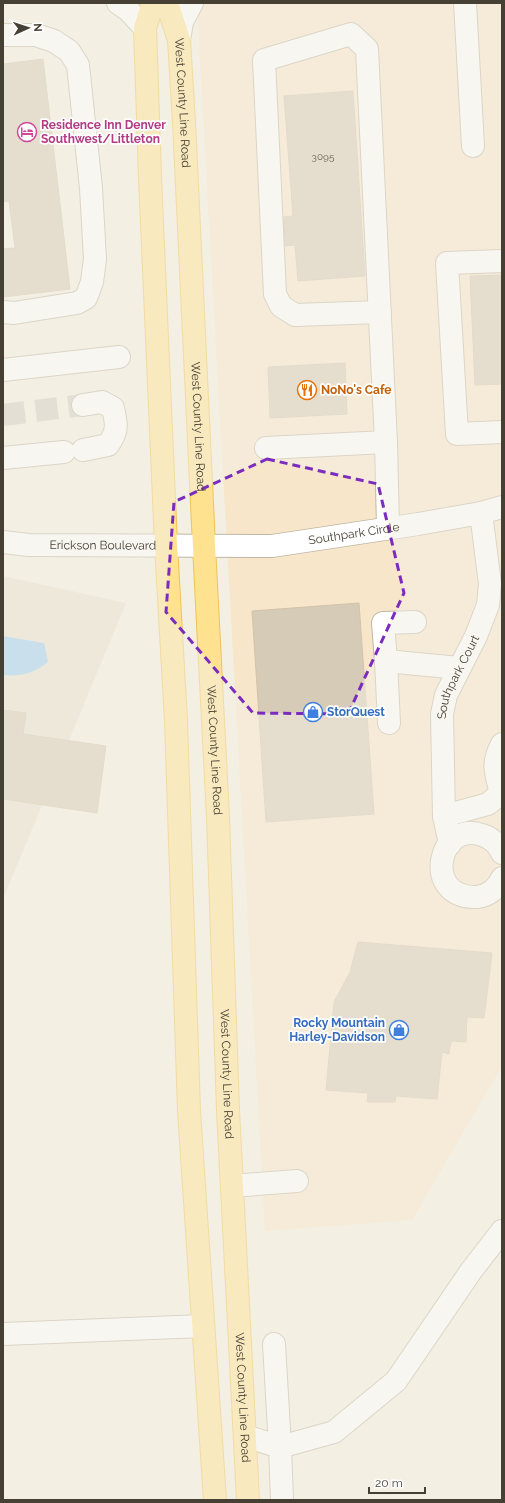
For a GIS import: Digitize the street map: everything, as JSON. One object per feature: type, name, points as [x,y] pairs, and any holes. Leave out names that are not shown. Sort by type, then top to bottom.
[{"type":"main road","points":[[153,3],[146,28],[150,177],[166,545],[176,721],[190,1111],[215,1500]]},
{"type":"main road","name":"West County Line Road","points":[[167,3],[178,40],[184,122],[218,817],[227,1094],[248,1500]]},
{"type":"street","points":[[118,3],[128,10],[146,28]]},
{"type":"street","points":[[178,40],[182,22],[192,3]]},
{"type":"street","points":[[465,3],[473,146]]},
{"type":"street","points":[[380,312],[295,315],[281,306],[274,294],[264,60],[351,34],[367,49],[380,312],[386,442],[388,528]]},
{"type":"street","points":[[3,35],[36,35],[54,41],[69,51],[78,65],[92,188],[95,259],[92,282],[86,298],[77,303],[14,313],[3,312]]},
{"type":"street","points":[[502,260],[447,263],[457,434],[502,432]]},
{"type":"street","points":[[3,370],[119,357]]},
{"type":"street","points":[[3,458],[108,446],[115,435],[117,423],[113,408],[102,402],[83,405]]},
{"type":"street","points":[[266,448],[386,442]]},
{"type":"street","name":"Southpark Circle","points":[[204,546],[272,546],[481,513],[502,507]]},
{"type":"street","name":"Southpark Court","points":[[450,844],[444,816],[442,714],[446,695],[476,636],[488,605],[490,584],[481,513]]},
{"type":"street","name":"Erickson Boulevard","points":[[3,542],[29,545],[204,546]]},
{"type":"street","points":[[389,723],[386,661],[382,623],[415,622]]},
{"type":"street","points":[[386,661],[459,668]]},
{"type":"street","points":[[444,816],[488,804],[501,792],[494,771],[497,753],[502,744]]},
{"type":"street","points":[[502,853],[499,846],[490,838],[478,834],[465,834],[454,839],[446,849],[441,860],[442,873],[447,884],[456,893],[468,897],[480,897],[492,891],[502,878]]},
{"type":"street","points":[[232,1186],[297,1181]]},
{"type":"street","points":[[245,1436],[280,1447],[334,1432],[396,1381],[471,1272],[502,1231]]},
{"type":"street","points":[[3,1334],[203,1326]]},
{"type":"street","points":[[274,1344],[282,1500]]},
{"type":"highlighted area","points":[[267,459],[378,484],[404,593],[348,714],[253,713],[166,612],[174,502]]},
{"type":"shaded area","points":[[197,3],[502,3],[502,1066],[412,1220],[265,1231]]},
{"type":"shaded area","points":[[3,576],[126,603],[3,899]]},
{"type":"water","points":[[3,636],[44,643],[48,662],[38,669],[21,675],[3,675]]},
{"type":"building","name":"Residence Inn Denver Southwest/Littleton","points":[[43,59],[70,289],[3,297],[3,249],[15,248],[9,201],[3,202],[3,64]]},
{"type":"building","points":[[353,91],[365,276],[298,281],[295,245],[285,246],[284,217],[293,216],[284,96]]},
{"type":"building","points":[[502,275],[502,384],[475,385],[470,276]]},
{"type":"building","name":"NoNo's Cafe","points":[[345,363],[347,414],[270,418],[268,367]]},
{"type":"building","name":"StorQuest","points":[[359,603],[374,814],[266,822],[252,611]]},
{"type":"building","points":[[3,710],[26,713],[23,734],[106,746],[97,813],[3,799]]},
{"type":"building","name":"Rocky Mountain Harley-Davidson","points":[[358,942],[492,953],[484,1018],[467,1017],[466,1042],[451,1041],[449,1054],[442,1052],[437,1099],[396,1096],[395,1102],[367,1102],[368,1093],[326,1090],[334,1002],[350,972]]},
{"type":"tunnel","points":[[3,415],[83,405]]},
{"type":"place","name":"Residence Inn Denver Southwest/Littleton","points":[[27,132]]},
{"type":"place","name":"NoNo's Cafe","points":[[307,390]]},
{"type":"place","name":"StorQuest","points":[[313,712]]},
{"type":"place","name":"Rocky Mountain Harley-Davidson","points":[[399,1030]]}]
